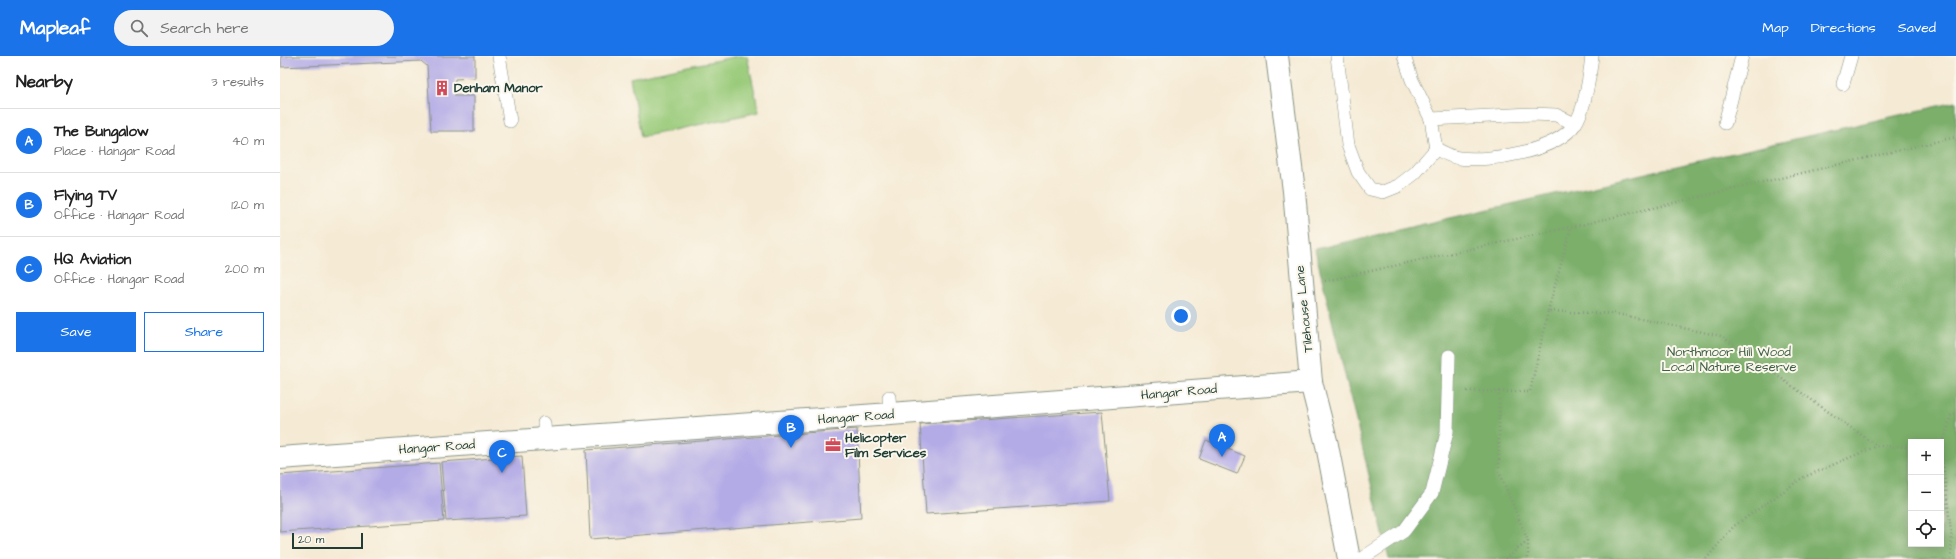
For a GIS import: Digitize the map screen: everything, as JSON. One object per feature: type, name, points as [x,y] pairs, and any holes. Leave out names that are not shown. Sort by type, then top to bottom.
[{"type":"street","name":"Tilehouse Lane","points":[[1277,56],[1294,191],[1311,382],[1328,445],[1349,559]]},
{"type":"street","name":"Hangar Road","points":[[280,458],[545,431],[890,406],[1311,382]]},
{"type":"lane","points":[[499,56],[510,121]]},
{"type":"lane","points":[[1337,56],[1348,145],[1358,172],[1370,188],[1383,192],[1398,186],[1415,173],[1436,149]]},
{"type":"lane","points":[[1404,56],[1412,80],[1431,119],[1436,149]]},
{"type":"lane","points":[[1436,149],[1458,158],[1491,157],[1522,153],[1553,143],[1575,124],[1583,103],[1592,56]]},
{"type":"lane","points":[[1725,123],[1742,56]]},
{"type":"lane","points":[[1843,84],[1851,56]]},
{"type":"lane","points":[[1431,119],[1533,114],[1556,115],[1575,124]]},
{"type":"lane","points":[[1361,559],[1404,531],[1432,493],[1448,432],[1449,356]]},
{"type":"path","points":[[1302,287],[1571,228],[1956,137]]},
{"type":"path","points":[[1448,390],[1530,392],[1548,311],[1571,228]]},
{"type":"path","points":[[1548,311],[1616,314],[1721,336],[1877,446]]},
{"type":"path","points":[[1499,391],[1499,472],[1528,541],[1528,559]]},
{"type":"path","points":[[1944,439],[1951,416],[1956,412]]},
{"type":"path","points":[[1706,559],[1734,526],[1802,478],[1877,446],[1908,447]]},
{"type":"path","points":[[1944,472],[1952,540],[1951,559]]},
{"type":"path","points":[[1505,559],[1528,541]]},
{"type":"green space","points":[[738,56],[747,56],[759,112],[641,137],[630,78]]},
{"type":"green space","name":"Northmoor Hill Wood Local Nature Reserve","points":[[1956,102],[1956,559],[1389,559],[1315,249]]},
{"type":"building","name":"Denham Manor","points":[[281,56],[475,56],[475,78],[455,79],[455,96],[474,96],[474,131],[431,131],[427,66],[421,61],[281,67]]},
{"type":"building","points":[[1102,412],[1110,501],[926,514],[920,424]]},
{"type":"building","points":[[857,429],[861,518],[590,539],[586,450]]},
{"type":"building","points":[[1206,440],[1245,456],[1237,474],[1199,459]]},
{"type":"building","points":[[522,456],[526,516],[446,521],[441,462]]},
{"type":"building","points":[[439,463],[444,521],[280,532],[280,475]]},
{"type":"place","name":"Denham Manor","points":[[442,88]]},
{"type":"place","name":"Helicopter Film Services","points":[[833,445]]},
{"type":"place","name":"Flying TV","points":[[791,448]]},
{"type":"place","name":"The Bungalow","points":[[1222,457]]},
{"type":"place","name":"HQ Aviation","points":[[502,473]]}]
